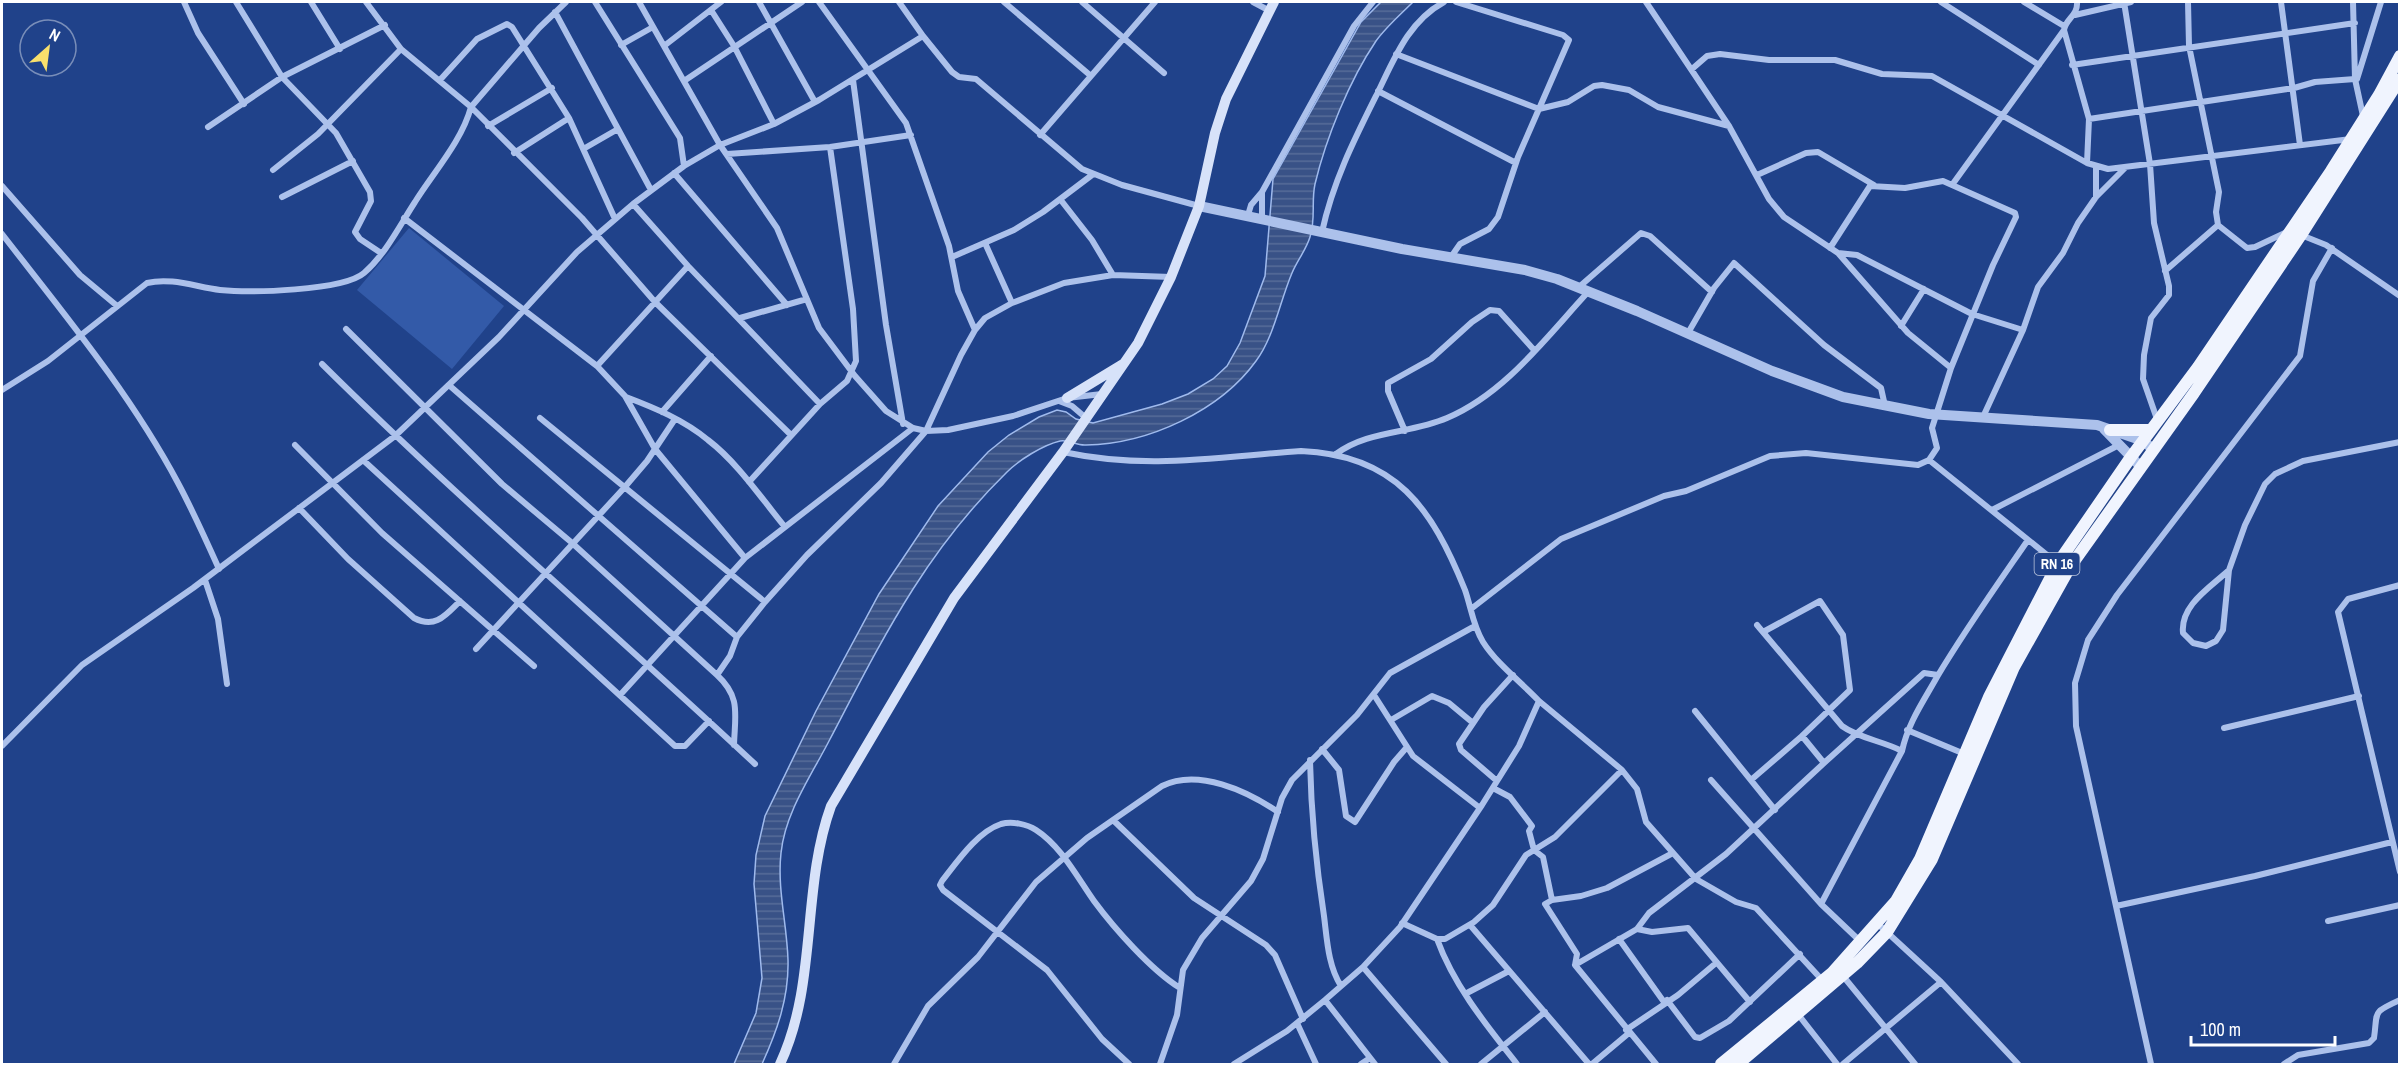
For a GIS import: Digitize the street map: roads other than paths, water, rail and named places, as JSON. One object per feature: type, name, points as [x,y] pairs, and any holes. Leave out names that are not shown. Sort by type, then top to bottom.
[{"type":"main road","points":[[780,1065],[799,1006],[820,836],[831,806],[954,598],[1126,362],[1171,277],[1199,206],[1215,133],[1226,99],[1272,6]]},
{"type":"main road","name":"RN 16","points":[[1970,756],[2010,653],[2058,563],[2131,457],[2148,445],[2296,232],[2397,77],[2400,56]]},
{"type":"main road","name":"RN 16","points":[[1724,1064],[1843,976],[1883,928],[1920,859],[2032,631],[2095,528],[2140,467],[2155,426],[2296,232],[2364,120],[2397,77]]},
{"type":"main road","points":[[1063,400],[1126,362]]},
{"type":"main road","points":[[2106,428],[2155,426]]},
{"type":"main road","name":"RN 16","points":[[1738,1065],[1795,1011],[1861,942],[1883,928]]},
{"type":"street","points":[[185,2],[198,33],[244,104]]},
{"type":"street","points":[[236,2],[282,77],[326,124],[353,161],[370,192],[370,201],[355,232],[360,239],[381,253]]},
{"type":"street","points":[[311,2],[340,49]]},
{"type":"street","points":[[366,2],[385,25],[400,49],[471,108],[582,218],[655,302],[791,435]]},
{"type":"street","points":[[2,390],[48,361],[116,305],[155,281],[248,291],[306,288],[343,282],[363,274],[381,253],[404,218],[457,136],[471,108],[524,46],[566,2]]},
{"type":"street","points":[[596,2],[680,138],[684,166]]},
{"type":"street","points":[[639,2],[720,145],[777,228],[819,328],[852,373],[886,411],[903,423],[926,431],[968,427],[1063,400],[1104,394]]},
{"type":"street","points":[[664,46],[721,2]]},
{"type":"street","points":[[759,2],[815,102]]},
{"type":"street","points":[[684,81],[802,2]]},
{"type":"street","points":[[819,2],[889,97],[911,135],[952,257],[958,291],[975,330]]},
{"type":"street","points":[[899,2],[952,72],[959,77],[976,79],[1040,135],[1092,175],[1199,206],[1525,270],[1584,289],[1791,379],[1843,397],[1938,414],[2106,428],[2148,445]]},
{"type":"street","points":[[1004,2],[1090,76]]},
{"type":"street","points":[[1082,2],[1164,73]]},
{"type":"street","points":[[1040,135],[1155,2]]},
{"type":"street","points":[[1253,2],[1272,6]]},
{"type":"street","points":[[1248,214],[1251,205],[1262,192],[1354,26],[1373,2]]},
{"type":"street","points":[[1318,231],[1334,183],[1396,54],[1418,22],[1444,2]]},
{"type":"street","points":[[1450,257],[1460,244],[1494,224],[1509,190],[1516,163],[1568,45],[1566,37],[1456,2]]},
{"type":"street","points":[[1646,2],[1729,126],[1769,199],[1784,217],[1838,253],[1901,326],[1951,368]]},
{"type":"street","points":[[1941,2],[2039,65]]},
{"type":"street","points":[[2024,2],[2064,28],[2072,65],[2089,119],[2087,163]]},
{"type":"street","points":[[1952,185],[2004,117],[2075,15],[2078,2]]},
{"type":"street","points":[[2124,2],[2150,164],[2154,223],[2169,292],[2151,318],[2143,367],[2155,426]]},
{"type":"street","points":[[2075,15],[2132,2]]},
{"type":"street","points":[[2188,2],[2189,46],[2219,192],[2216,212],[2218,225],[2247,248],[2296,232],[2332,249],[2400,296]]},
{"type":"street","points":[[2280,2],[2294,88],[2300,145]]},
{"type":"street","points":[[2353,2],[2356,81],[2364,120]]},
{"type":"street","points":[[2356,81],[2381,2]]},
{"type":"street","points":[[711,10],[734,46],[774,124]]},
{"type":"street","points":[[555,12],[651,190]]},
{"type":"street","points":[[2072,65],[2355,23]]},
{"type":"street","points":[[440,80],[477,39],[507,24],[512,27],[569,118],[585,148],[615,219]]},
{"type":"street","points":[[208,127],[282,77],[385,25]]},
{"type":"street","points":[[621,45],[653,27]]},
{"type":"street","points":[[2,746],[82,665],[219,569],[395,436],[450,386],[596,236],[651,190],[684,166],[720,145],[774,124],[815,102],[923,36]]},
{"type":"street","points":[[273,170],[326,124],[400,49]]},
{"type":"street","points":[[1396,54],[1539,109],[1568,102],[1594,86],[1602,85],[1629,90],[1658,106],[1729,126]]},
{"type":"street","points":[[1692,69],[1707,56],[1720,54],[1769,60],[1835,60],[1882,74],[1932,76],[2096,167],[2125,168],[2353,138]]},
{"type":"street","points":[[853,80],[903,423]]},
{"type":"street","points":[[2089,119],[2142,109],[2294,88],[2315,82],[2356,81]]},
{"type":"street","points":[[489,126],[552,88]]},
{"type":"street","points":[[1378,91],[1516,163]]},
{"type":"street","points":[[514,153],[569,118]]},
{"type":"street","points":[[585,148],[618,129]]},
{"type":"street","points":[[727,154],[830,147],[911,135]]},
{"type":"street","points":[[748,482],[852,373],[857,351],[853,309],[830,147]]},
{"type":"street","points":[[1471,609],[1561,539],[1664,496],[1698,486],[1770,456],[1806,453],[1918,465],[1929,460],[1937,448],[1932,428],[1951,368],[2016,215],[2013,211],[1938,181],[1905,188],[1874,185],[1818,152],[1806,153],[1757,175]]},
{"type":"street","points":[[282,197],[353,161]]},
{"type":"street","points":[[2096,167],[2096,197]]},
{"type":"street","points":[[1982,418],[2023,330],[2038,287],[2063,253],[2096,197],[2125,168]]},
{"type":"street","points":[[674,173],[787,305]]},
{"type":"street","points":[[952,257],[1014,230],[1060,200],[1092,175]]},
{"type":"street","points":[[1830,248],[1866,188],[1874,185]]},
{"type":"street","points":[[2,186],[72,267],[116,305]]},
{"type":"street","points":[[1262,192],[1266,219]]},
{"type":"street","points":[[1060,200],[1092,240],[1113,275]]},
{"type":"street","points":[[633,204],[688,266],[820,404]]},
{"type":"street","points":[[404,218],[597,366],[625,396],[655,448],[745,558]]},
{"type":"street","points":[[2165,271],[2218,225]]},
{"type":"street","points":[[1336,454],[1357,440],[1405,431],[1446,419],[1471,407],[1510,375],[1534,350],[1584,289],[1641,232],[1650,236],[1712,292]]},
{"type":"street","points":[[2,234],[81,335],[178,482],[219,569]]},
{"type":"street","points":[[985,243],[1012,303]]},
{"type":"street","points":[[2151,1065],[2076,726],[2075,683],[2088,640],[2117,595],[2300,356],[2313,281],[2332,249]]},
{"type":"street","points":[[1838,253],[1857,255],[1972,314],[2023,330]]},
{"type":"street","points":[[1688,333],[1712,292],[1734,262],[1824,345],[1881,388],[1885,406]]},
{"type":"street","points":[[597,366],[688,266]]},
{"type":"street","points":[[717,675],[730,656],[737,637],[765,602],[807,555],[873,491],[926,431],[940,398],[975,330],[985,318],[1012,303],[1064,283],[1113,275],[1171,277]]},
{"type":"street","points":[[1901,326],[1924,289]]},
{"type":"street","points":[[740,318],[807,299]]},
{"type":"street","points":[[1405,431],[1388,391],[1388,383],[1431,359],[1472,322],[1490,310],[1499,311],[1534,350]]},
{"type":"street","points":[[346,329],[502,484],[572,542],[729,686],[735,701],[734,745]]},
{"type":"street","points":[[662,412],[711,356]]},
{"type":"street","points":[[322,364],[395,436],[544,573],[648,664],[755,764]]},
{"type":"street","points":[[450,386],[737,637]]},
{"type":"street","points":[[625,396],[675,419],[715,445],[785,527]]},
{"type":"street","points":[[1063,400],[1085,419]]},
{"type":"street","points":[[540,418],[765,602]]},
{"type":"street","points":[[476,649],[624,488],[675,419]]},
{"type":"street","points":[[621,694],[745,558],[913,428]]},
{"type":"street","points":[[2106,428],[2140,467]]},
{"type":"street","points":[[2229,570],[2200,596],[2185,616],[2183,633],[2193,643],[2206,646],[2220,637],[2223,630],[2229,570],[2257,498],[2275,474],[2303,461],[2400,442]]},
{"type":"street","points":[[295,445],[382,534],[534,666]]},
{"type":"street","points":[[1992,510],[2119,445]]},
{"type":"street","points":[[1065,448],[1100,460],[1155,463],[1301,451],[1336,454],[1387,474],[1416,499],[1434,523],[1471,609],[1475,626],[1493,656],[1539,701],[1622,770],[1637,789],[1646,822],[1671,854],[1695,879],[1736,902],[1756,909],[1823,981]]},
{"type":"street","points":[[363,460],[621,694],[675,746],[685,746],[709,722]]},
{"type":"street","points":[[1929,460],[2058,563]]},
{"type":"street","points":[[299,508],[348,559],[414,618],[423,623],[438,621],[460,601]]},
{"type":"street","points":[[1821,904],[1902,751],[1907,730],[1938,675],[2028,540]]},
{"type":"street","points":[[205,579],[215,608],[227,684]]},
{"type":"street","points":[[2400,585],[2348,599],[2338,612],[2400,872]]},
{"type":"street","points":[[1751,780],[1802,736],[1826,710],[1846,695],[1851,687],[1843,635],[1825,604],[1819,601],[1763,632]]},
{"type":"street","points":[[1757,625],[1826,710],[1846,729],[1886,742],[1902,751]]},
{"type":"street","points":[[1160,1065],[1177,1015],[1183,970],[1193,951],[1239,898],[1255,875],[1292,780],[1374,695],[1390,673],[1475,626]]},
{"type":"street","points":[[1575,965],[1637,929],[1650,913],[1695,879],[1754,829],[1924,673],[1938,675]]},
{"type":"street","points":[[1513,675],[1473,723],[1459,744],[1461,750],[1510,797],[1532,826],[1529,831],[1534,850],[1543,856],[1552,900]]},
{"type":"street","points":[[1374,695],[1407,747],[1428,770],[1479,808]]},
{"type":"street","points":[[1391,720],[1432,696],[1449,704],[1473,723]]},
{"type":"street","points":[[2224,728],[2359,696]]},
{"type":"street","points":[[1238,1064],[1300,1021],[1325,1000],[1363,967],[1402,924],[1495,784],[1518,746],[1539,701]]},
{"type":"street","points":[[1695,711],[1775,810]]},
{"type":"street","points":[[1907,730],[1970,756]]},
{"type":"street","points":[[1802,736],[1824,763]]},
{"type":"street","points":[[1322,749],[1339,770],[1346,816],[1352,822],[1357,820],[1394,762],[1407,747]]},
{"type":"street","points":[[1310,760],[1311,798],[1322,900],[1332,968],[1341,986]]},
{"type":"street","points":[[1402,924],[1437,939],[1444,939],[1470,925],[1493,905],[1524,858],[1534,850],[1545,846],[1622,770]]},
{"type":"street","points":[[894,1065],[928,1006],[978,957],[1026,892],[1063,857],[1162,786],[1174,780],[1192,779],[1245,793],[1278,812]]},
{"type":"street","points":[[1711,780],[1821,904],[1861,942]]},
{"type":"street","points":[[1113,820],[1173,880],[1221,916],[1266,945],[1275,955],[1316,1065]]},
{"type":"street","points":[[1129,1065],[1102,1039],[1047,970],[940,888],[942,881],[970,847],[995,827],[1011,823],[1037,830],[1063,857],[1096,904],[1161,975],[1180,988]]},
{"type":"street","points":[[2116,906],[2255,876],[2392,842]]},
{"type":"street","points":[[1656,1065],[1575,965],[1577,954],[1545,904],[1552,900],[1581,897],[1607,888],[1671,854]]},
{"type":"street","points":[[2328,921],[2400,905]]},
{"type":"street","points":[[1470,925],[1590,1065],[1666,1001],[1678,995],[1716,963]]},
{"type":"street","points":[[1637,929],[1652,932],[1688,928],[1750,1002]]},
{"type":"street","points":[[1883,928],[1941,982],[2018,1065]]},
{"type":"street","points":[[1437,939],[1445,961],[1465,994],[1517,1065]]},
{"type":"street","points":[[1619,939],[1695,1037],[1700,1038],[1729,1021],[1800,954]]},
{"type":"street","points":[[1363,967],[1446,1065]]},
{"type":"street","points":[[1465,994],[1509,971]]},
{"type":"street","points":[[1843,976],[1915,1065]]},
{"type":"street","points":[[1843,1065],[1941,982]]},
{"type":"street","points":[[1325,1000],[1375,1065]]},
{"type":"street","points":[[2284,1065],[2298,1055],[2369,1042],[2374,1038],[2374,1019],[2378,1011],[2400,1000]]},
{"type":"street","points":[[1795,1011],[1837,1065]]},
{"type":"street","points":[[1481,1065],[1545,1012]]},
{"type":"street","points":[[1361,1065],[1370,1058]]}]
